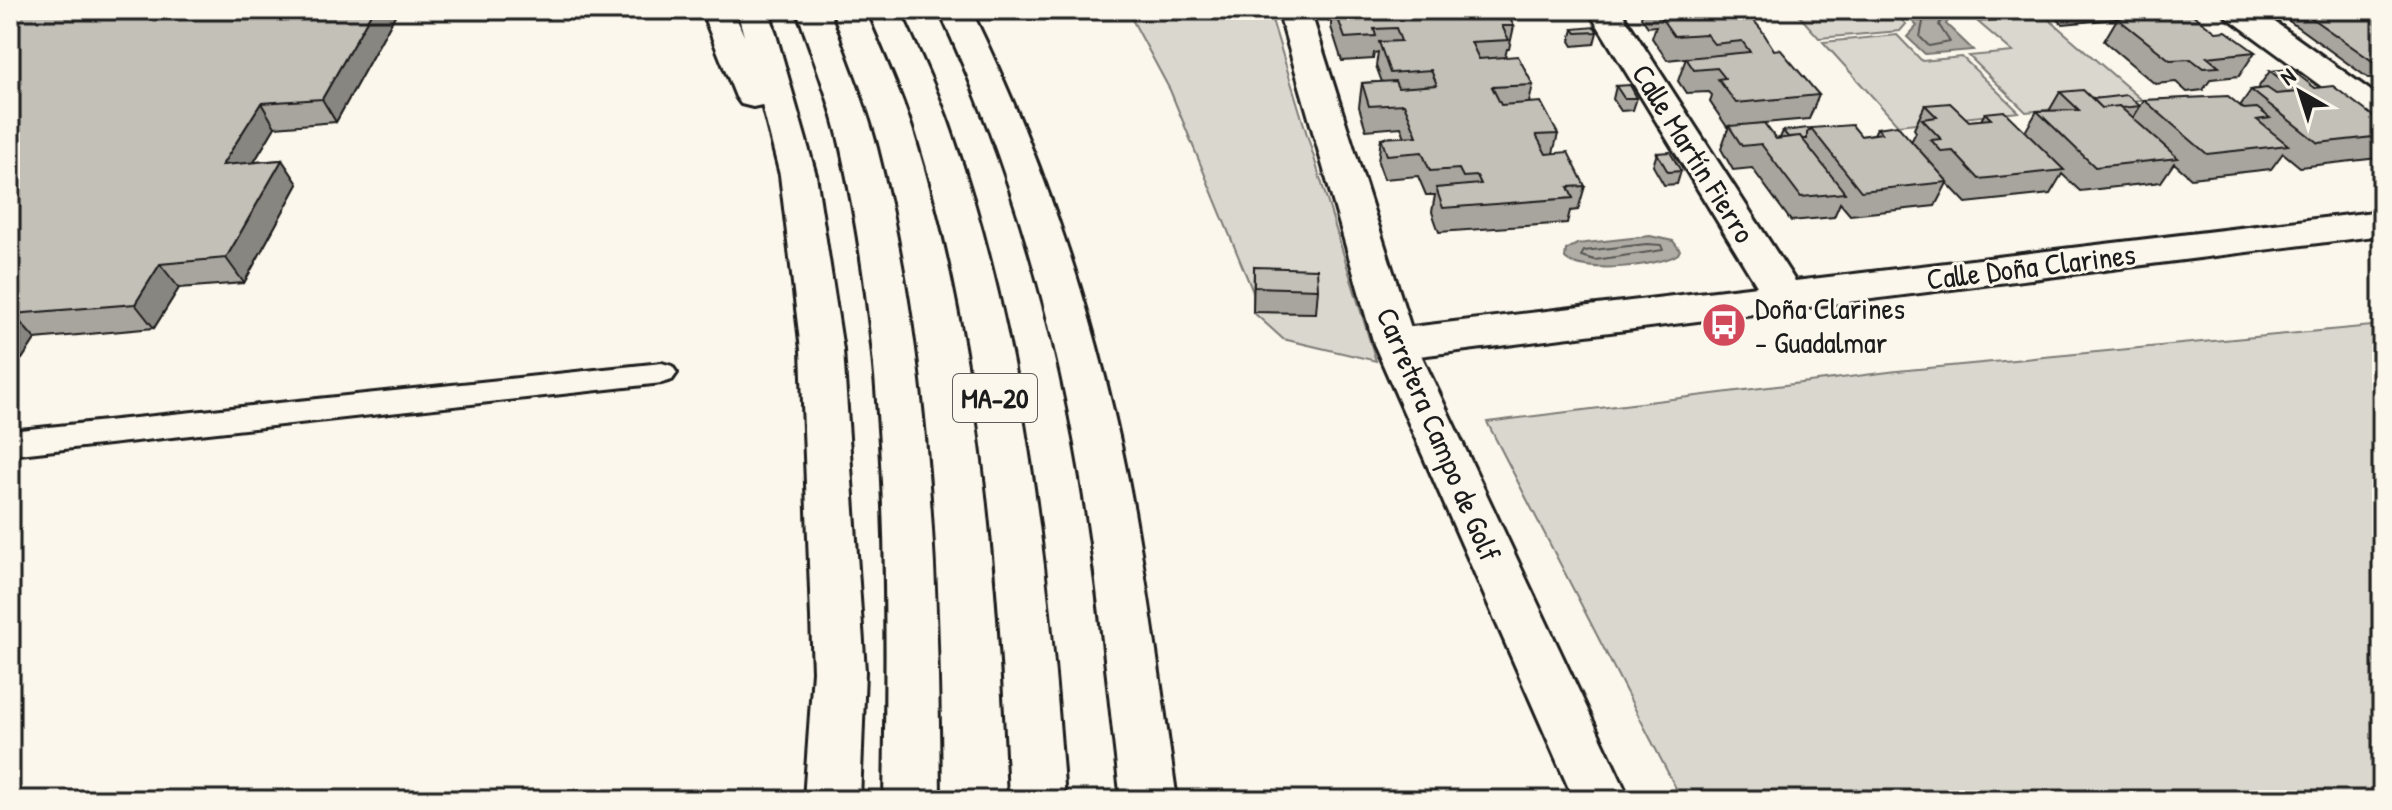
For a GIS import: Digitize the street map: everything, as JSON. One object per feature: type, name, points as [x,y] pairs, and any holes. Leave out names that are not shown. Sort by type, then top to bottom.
[{"type":"main road","points":[[717,10],[761,119],[798,175]]},
{"type":"main road","points":[[753,10],[798,175],[822,350],[839,671],[832,800]]},
{"type":"main road","points":[[813,10],[858,145],[888,292],[906,455],[913,673],[912,800]]},
{"type":"main road","name":"MA-20","points":[[884,10],[934,132],[978,292],[1005,459],[1030,659],[1037,800]]},
{"type":"main road","points":[[955,10],[975,52],[1046,237],[1082,375],[1110,510],[1149,800]]},
{"type":"main road","name":"Carretera Campo de Golf","points":[[1294,10],[1395,344],[1602,800]]},
{"type":"main road","name":"Calle Martín Fierro","points":[[1604,10],[1784,296]]},
{"type":"main road","points":[[2238,10],[2382,115]]},
{"type":"main road","name":"Calle Doña Clarines","points":[[1395,344],[2382,223]]},
{"type":"lane","points":[[10,443],[662,373]]},
{"type":"shaded area","points":[[1127,10],[1269,10],[1376,361],[1283,339],[1253,312],[1253,292],[1170,90]]},
{"type":"shaded area","points":[[1794,10],[1891,10],[1906,24],[1900,31],[1819,38]]},
{"type":"shaded area","points":[[2045,16],[2142,100],[2026,112],[1969,56],[2013,52],[1978,22]]},
{"type":"shaded area","points":[[1897,35],[1922,61],[1962,57],[2019,112],[1898,125],[1823,42]]},
{"type":"shaded area","points":[[2382,325],[2382,800],[1682,800],[1487,422],[1897,371]]},
{"type":"water","points":[[1901,10],[1951,10],[1953,13],[1946,24],[1973,50],[1925,54],[1907,37],[1917,26]]},
{"type":"water","points":[[1650,236],[1673,241],[1680,250],[1678,254],[1656,262],[1622,267],[1587,266],[1565,258],[1566,250],[1577,244]]},
{"type":"building","points":[[10,10],[373,10],[322,99],[261,103],[222,165],[282,160],[226,258],[160,264],[135,304],[13,314],[10,319]]},
{"type":"building","points":[[1335,10],[1465,10],[1468,16],[1507,14],[1514,26],[1502,26],[1509,40],[1471,42],[1479,59],[1518,56],[1533,85],[1492,87],[1501,105],[1541,102],[1558,134],[1536,135],[1546,154],[1568,152],[1585,186],[1568,187],[1573,198],[1443,208],[1436,188],[1481,184],[1477,176],[1463,177],[1459,169],[1430,171],[1422,152],[1387,155],[1381,138],[1417,136],[1404,104],[1369,106],[1362,83],[1395,81],[1398,88],[1437,85],[1431,70],[1390,73],[1379,42],[1401,41],[1396,28],[1374,29],[1376,36],[1345,38]]},
{"type":"building","points":[[1671,10],[1745,10],[1774,50],[1780,49],[1819,95],[1736,103],[1718,79],[1725,78],[1717,68],[1694,70],[1686,58],[1750,52],[1742,41],[1714,44],[1706,34],[1674,36],[1659,15],[1674,14]]},
{"type":"building","points":[[2300,10],[2382,10],[2382,65],[2378,65]]},
{"type":"building","points":[[2188,11],[2216,32],[2226,31],[2255,52],[2207,57],[2219,67],[2203,68],[2191,59],[2170,60],[2117,18]]},
{"type":"building","points":[[1595,27],[1597,32],[1576,33],[1573,29]]},
{"type":"building","points":[[2291,69],[2315,88],[2333,86],[2382,123],[2382,136],[2318,143],[2251,90],[2267,88],[2276,94],[2298,92],[2270,71]]},
{"type":"building","points":[[1630,85],[1637,98],[1624,98],[1616,86]]},
{"type":"building","points":[[2083,90],[2102,108],[2119,106],[2178,158],[2095,167],[2037,111],[2079,110],[2060,92]]},
{"type":"building","points":[[2127,95],[2140,106],[2102,108],[2093,99]]},
{"type":"building","points":[[2228,96],[2244,109],[2257,108],[2270,118],[2257,120],[2288,145],[2207,154],[2144,100]]},
{"type":"building","points":[[1950,103],[1969,121],[1991,119],[1985,113],[2004,111],[2064,170],[1979,179],[1953,151],[1942,152],[1931,140],[1941,139],[1922,119],[1937,117],[1925,105]]},
{"type":"building","points":[[1764,123],[1776,139],[1800,136],[1845,193],[1801,197],[1761,144],[1742,146],[1729,126]]},
{"type":"building","points":[[1852,125],[1861,136],[1882,133],[1877,128],[1897,125],[1948,182],[1861,191],[1811,128]]},
{"type":"building","points":[[1808,128],[1807,139],[1788,137],[1783,131]]},
{"type":"building","points":[[1670,152],[1681,171],[1668,172],[1657,153]]},
{"type":"building","points":[[1254,267],[1317,269],[1318,289],[1254,287]]},
{"type":"place","name":"Doña Clarines - Guadalmar","points":[[1724,325]]}]
